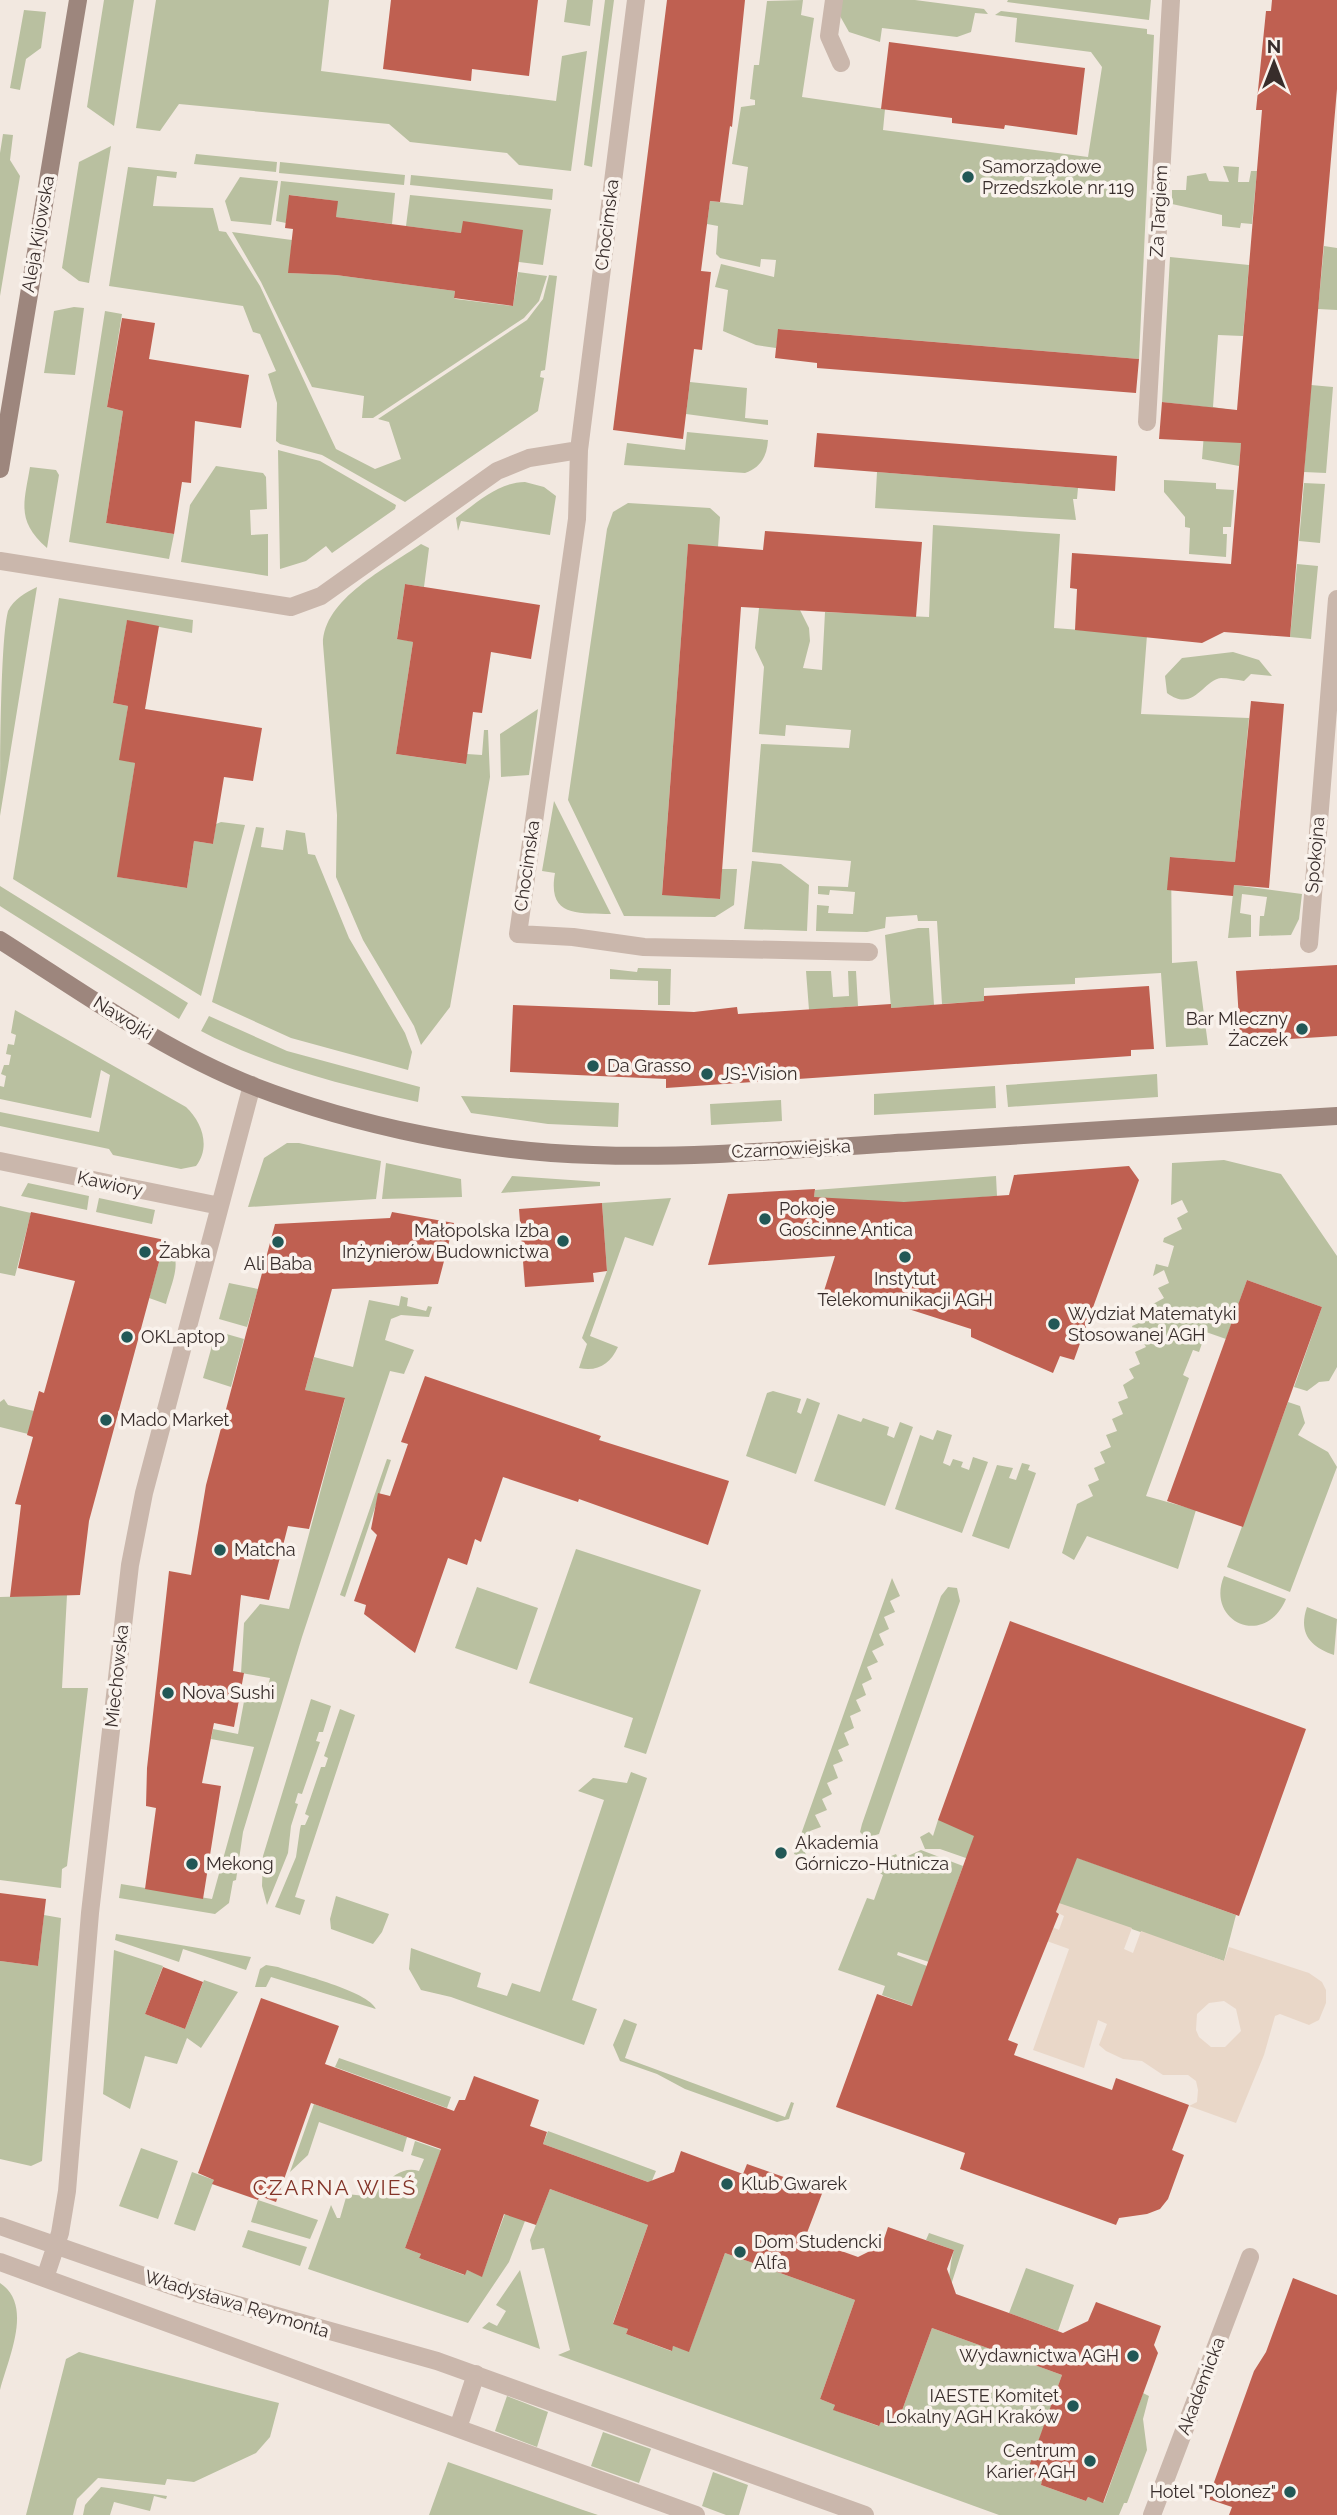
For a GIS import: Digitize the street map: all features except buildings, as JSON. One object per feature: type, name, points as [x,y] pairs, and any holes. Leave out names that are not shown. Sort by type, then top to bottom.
[{"type":"main road","name":"Aleja Kijowska","points":[[0,469],[78,0]]},
{"type":"main road","name":"Nawojki","points":[[0,940],[184,1054],[252,1085]]},
{"type":"main road","name":"Czarnowiejska","points":[[252,1085],[326,1110],[433,1135],[549,1152],[590,1155],[758,1151],[1337,1116]]},
{"type":"street","name":"Chocimska","points":[[636,0],[579,450],[577,519],[518,934],[573,937],[644,947],[869,952]]},
{"type":"street","points":[[834,0],[829,36],[841,64]]},
{"type":"street","name":"Za Targiem","points":[[1147,422],[1171,0]]},
{"type":"street","points":[[0,561],[291,607],[321,596],[497,471],[528,458],[579,450]]},
{"type":"street","name":"Spokojna","points":[[1309,944],[1337,599]]},
{"type":"street","name":"Miechowska","points":[[45,2278],[57,2245],[67,2190],[90,1913],[130,1565],[144,1493],[252,1085]]},
{"type":"street","name":"Kawiory","points":[[0,1161],[220,1206]]},
{"type":"street","name":"Władysława Reymonta","points":[[0,2225],[227,2303],[476,2374],[865,2515]]},
{"type":"street","name":"Akademicka","points":[[1152,2515],[1250,2257]]},
{"type":"street","points":[[0,2262],[696,2515]]},
{"type":"street","points":[[457,2428],[476,2374]]},
{"type":"green space","points":[[104,0],[134,0],[114,126],[87,107]]},
{"type":"green space","points":[[156,0],[329,0],[321,71],[556,101],[562,56],[587,51],[571,171],[519,165],[507,153],[410,142],[389,124],[179,104],[160,131],[136,128]]},
{"type":"green space","points":[[567,0],[593,0],[590,26],[564,22]]},
{"type":"green space","points":[[605,0],[614,0],[592,167],[584,165]]},
{"type":"green space","name":"Samorządowe Przedszkole nr 119","points":[[803,0],[801,15],[814,18],[802,97],[885,109],[883,130],[1088,157],[1102,67],[1091,52],[1015,42],[1017,18],[995,15],[1001,11],[1147,29],[1147,34],[1154,35],[1139,359],[779,329],[776,348],[756,345],[723,331],[728,290],[715,287],[721,264],[774,277],[776,260],[761,259],[760,267],[720,258],[716,254],[718,226],[707,224],[710,201],[743,205],[748,167],[732,164],[741,107],[755,105],[755,100],[750,99],[754,65],[759,65],[767,1]]},
{"type":"green space","points":[[842,0],[915,0],[984,9],[988,14],[975,13],[971,32],[957,37],[882,28],[880,42],[849,32],[840,16]]},
{"type":"green space","points":[[1151,0],[1149,20],[1007,2]]},
{"type":"green space","points":[[24,10],[46,12],[41,48],[26,59],[20,90],[10,88]]},
{"type":"green space","points":[[3,134],[13,135],[10,160],[20,176],[0,296],[0,153]]},
{"type":"green space","points":[[111,146],[89,283],[79,281],[62,268],[79,162]]},
{"type":"green space","points":[[196,154],[277,162],[276,172],[194,164]]},
{"type":"green space","points":[[280,162],[405,175],[404,185],[279,173]]},
{"type":"green space","points":[[1223,166],[1239,167],[1238,182],[1249,182],[1251,171],[1257,171],[1252,224],[1241,223],[1240,228],[1222,226],[1222,215],[1172,204],[1172,190],[1186,190],[1187,176],[1206,173],[1209,181],[1229,182]]},
{"type":"green space","points":[[128,167],[177,172],[176,178],[157,176],[153,206],[213,208],[219,231],[226,232],[260,286],[336,449],[375,469],[401,459],[389,422],[378,419],[527,320],[543,299],[549,275],[557,276],[545,370],[541,371],[540,377],[544,378],[538,411],[405,502],[322,455],[280,444],[276,441],[277,403],[268,374],[276,371],[260,334],[253,332],[243,306],[109,286]]},
{"type":"green space","points":[[411,175],[553,189],[552,200],[410,185]]},
{"type":"green space","points":[[240,177],[278,181],[271,225],[231,221],[225,201]]},
{"type":"green space","points":[[281,181],[395,193],[392,224],[336,217],[337,201],[290,195],[286,223],[276,221]]},
{"type":"green space","points":[[410,195],[551,209],[543,265],[519,262],[461,233],[406,226]]},
{"type":"green space","points":[[232,232],[292,240],[289,273],[336,275],[455,291],[456,299],[513,306],[518,272],[547,276],[539,301],[524,318],[373,418],[362,418],[364,396],[312,387],[261,282]]},
{"type":"green space","points":[[1324,246],[1337,248],[1337,310],[1318,309]]},
{"type":"green space","points":[[1170,257],[1249,265],[1243,336],[1218,335],[1213,407],[1244,412],[1239,466],[1202,459],[1206,407],[1162,402]]},
{"type":"green space","points":[[84,308],[75,375],[44,373],[54,311]]},
{"type":"green space","points":[[105,311],[122,314],[107,407],[123,411],[106,523],[174,534],[169,559],[69,542]]},
{"type":"green space","points":[[690,382],[747,388],[745,418],[768,420],[768,425],[686,414]]},
{"type":"green space","points":[[1311,385],[1333,387],[1326,473],[1304,472]]},
{"type":"green space","points":[[687,432],[768,440],[759,465],[745,473],[624,465],[627,443],[685,450]]},
{"type":"green space","points":[[278,450],[320,461],[396,505],[395,509],[332,553],[326,546],[306,561],[280,569]]},
{"type":"green space","points":[[216,466],[263,473],[266,477],[267,509],[250,510],[251,535],[268,534],[268,576],[181,562],[190,505]]},
{"type":"green space","points":[[30,467],[56,470],[59,475],[47,548],[30,529],[26,520],[25,501]]},
{"type":"green space","points":[[877,472],[1078,488],[1077,499],[1073,499],[1076,520],[875,508]]},
{"type":"green space","points":[[1164,480],[1216,483],[1216,489],[1234,490],[1231,527],[1223,527],[1223,534],[1227,534],[1226,557],[1189,554],[1190,528],[1185,527],[1185,517],[1164,492]]},
{"type":"green space","points":[[525,482],[544,487],[556,496],[550,535],[461,521],[458,531],[456,518],[480,500],[497,489]]},
{"type":"green space","points":[[1304,483],[1325,484],[1320,543],[1299,541]]},
{"type":"green space","points":[[628,503],[710,508],[720,517],[718,547],[688,545],[662,894],[719,899],[722,869],[737,869],[734,905],[715,917],[624,916],[568,800],[607,529],[613,512]]},
{"type":"green space","points":[[933,525],[1060,534],[1054,628],[1147,635],[1141,714],[1249,718],[1235,862],[1171,857],[1172,963],[1197,961],[1208,1045],[1166,1047],[1161,973],[1075,978],[1075,984],[984,988],[984,1001],[942,1004],[937,921],[918,921],[917,915],[886,917],[885,928],[867,932],[816,931],[817,905],[829,906],[828,913],[853,914],[855,892],[830,890],[829,895],[818,894],[818,886],[848,887],[851,861],[752,852],[761,744],[849,748],[851,730],[786,725],[785,736],[759,734],[764,667],[755,648],[759,608],[800,610],[809,628],[810,641],[803,668],[822,670],[825,612],[929,617]]},
{"type":"green space","points":[[421,544],[429,548],[424,587],[405,584],[397,638],[413,642],[396,754],[465,764],[467,754],[482,755],[484,730],[488,730],[490,777],[450,1007],[421,1045],[414,1026],[363,940],[336,877],[337,815],[323,644],[326,628],[345,599],[375,574]]},
{"type":"green space","points":[[1297,564],[1318,566],[1311,639],[1290,637]]},
{"type":"green space","points":[[37,587],[0,816],[5,627],[8,611],[13,603]]},
{"type":"green space","points":[[59,598],[193,620],[192,633],[127,621],[113,703],[128,706],[120,759],[135,763],[118,877],[187,888],[194,841],[213,844],[216,824],[221,822],[245,825],[201,996],[13,879]]},
{"type":"green space","points":[[1233,652],[1259,660],[1272,676],[1251,674],[1244,681],[1221,678],[1184,700],[1167,693],[1165,676],[1182,658]]},
{"type":"green space","points":[[538,709],[529,775],[501,777],[500,734]]},
{"type":"green space","points":[[554,801],[611,914],[568,910],[556,898],[555,873],[542,871]]},
{"type":"green space","points":[[256,827],[264,828],[261,847],[283,850],[286,830],[305,833],[308,854],[315,855],[349,938],[405,1033],[412,1052],[408,1070],[291,1038],[212,1002]]},
{"type":"green space","points":[[752,861],[781,864],[809,885],[807,931],[744,929]]},
{"type":"green space","points":[[1234,885],[1302,894],[1299,919],[1291,935],[1259,936],[1260,916],[1264,916],[1267,897],[1242,894],[1240,913],[1251,915],[1251,937],[1228,938]]},
{"type":"green space","points":[[0,886],[188,1003],[179,1019],[0,906]]},
{"type":"green space","points":[[929,928],[934,1005],[891,1008],[885,935]]},
{"type":"green space","points":[[638,968],[671,969],[670,1005],[658,1005],[658,981],[610,979],[610,969],[637,972]]},
{"type":"green space","points":[[806,971],[831,971],[833,997],[849,996],[848,971],[856,971],[858,1006],[809,1010]]},
{"type":"green space","points":[[15,1010],[186,1107],[203,1135],[203,1151],[196,1166],[181,1169],[113,1155],[109,1149],[0,1126],[0,1112],[99,1132],[110,1075],[101,1070],[91,1118],[0,1099],[0,1086],[4,1087],[6,1076],[1,1074],[4,1065],[9,1065],[11,1055],[6,1054],[8,1044],[14,1045],[16,1035],[11,1033]]},
{"type":"green space","points":[[209,1016],[287,1051],[420,1087],[418,1102],[334,1082],[253,1055],[201,1031]]},
{"type":"green space","points":[[1157,1074],[1158,1097],[1008,1107],[1006,1085]]},
{"type":"green space","points":[[995,1086],[996,1108],[874,1115],[874,1094]]},
{"type":"green space","points":[[461,1096],[619,1103],[618,1127],[548,1124],[471,1113]]},
{"type":"green space","points":[[781,1100],[782,1121],[711,1125],[710,1104]]},
{"type":"green space","points":[[287,1143],[299,1143],[381,1161],[376,1199],[248,1207],[264,1158]]},
{"type":"green space","points":[[1224,1160],[1281,1174],[1337,1256],[1337,1367],[1329,1381],[1319,1382],[1307,1391],[1294,1387],[1322,1307],[1247,1280],[1226,1339],[1206,1332],[1199,1352],[1193,1350],[1183,1375],[1189,1378],[1146,1496],[1196,1510],[1178,1569],[1087,1536],[1074,1560],[1062,1553],[1077,1504],[1093,1496],[1088,1485],[1099,1480],[1094,1468],[1105,1463],[1100,1452],[1111,1447],[1106,1435],[1117,1431],[1112,1419],[1123,1414],[1118,1402],[1128,1398],[1123,1385],[1134,1378],[1129,1369],[1140,1364],[1135,1352],[1146,1347],[1140,1336],[1136,1337],[1132,1326],[1158,1315],[1153,1304],[1164,1298],[1158,1288],[1169,1283],[1164,1270],[1153,1276],[1156,1264],[1168,1267],[1174,1246],[1163,1242],[1164,1238],[1182,1229],[1177,1218],[1188,1212],[1182,1200],[1171,1205],[1172,1163]]},
{"type":"green space","points":[[386,1163],[461,1179],[462,1197],[382,1199]]},
{"type":"green space","points":[[512,1176],[600,1182],[600,1186],[501,1193]]},
{"type":"green space","points":[[996,1176],[997,1196],[812,1209],[815,1190]]},
{"type":"green space","points":[[28,1183],[89,1196],[87,1210],[21,1196]]},
{"type":"green space","points":[[99,1198],[155,1210],[152,1224],[96,1212]]},
{"type":"green space","points":[[671,1198],[653,1246],[625,1237],[590,1336],[618,1347],[615,1353],[598,1368],[579,1368],[587,1344],[582,1338],[607,1271],[602,1203]]},
{"type":"green space","points":[[0,1206],[31,1213],[15,1276],[0,1273]]},
{"type":"green space","points":[[167,1246],[172,1251],[176,1265],[166,1304],[149,1298],[163,1248]]},
{"type":"green space","points":[[229,1283],[258,1289],[247,1327],[219,1319]]},
{"type":"green space","points":[[401,1296],[408,1298],[407,1306],[426,1311],[428,1306],[432,1307],[429,1317],[401,1315],[391,1319],[385,1340],[414,1350],[404,1374],[390,1371],[302,1637],[243,1832],[236,1880],[233,1881],[229,1903],[215,1914],[119,1898],[121,1884],[212,1899],[254,1747],[211,1739],[213,1729],[238,1734],[245,1696],[265,1699],[270,1678],[241,1673],[244,1623],[260,1604],[289,1609],[345,1399],[305,1390],[314,1357],[353,1367],[369,1300],[399,1306]]},
{"type":"green space","points":[[216,1331],[244,1339],[231,1387],[203,1378]]},
{"type":"green space","points":[[773,1391],[801,1399],[797,1412],[801,1414],[807,1398],[820,1403],[796,1474],[746,1456],[767,1393]]},
{"type":"green space","points":[[4,1399],[8,1405],[34,1411],[28,1434],[0,1427],[0,1402]]},
{"type":"green space","points":[[1288,1402],[1300,1406],[1305,1423],[1298,1435],[1328,1452],[1337,1467],[1290,1592],[1227,1567]]},
{"type":"green space","points":[[838,1414],[861,1422],[863,1418],[889,1427],[887,1435],[894,1438],[900,1422],[913,1427],[885,1506],[814,1481]]},
{"type":"green space","points":[[937,1430],[952,1435],[943,1463],[950,1466],[953,1459],[963,1462],[961,1467],[969,1470],[973,1457],[988,1462],[962,1533],[895,1509],[920,1435],[933,1440]]},
{"type":"green space","points":[[387,1459],[391,1460],[345,1597],[340,1595]]},
{"type":"green space","points":[[1022,1463],[1030,1465],[1028,1470],[1036,1473],[1009,1549],[972,1536],[997,1465],[1013,1468],[1009,1478],[1016,1480]]},
{"type":"green space","points":[[576,1549],[701,1590],[646,1754],[624,1747],[633,1718],[529,1683]]},
{"type":"green space","points":[[1224,1576],[1286,1599],[1277,1614],[1265,1623],[1252,1626],[1240,1624],[1230,1617],[1223,1606],[1220,1592]]},
{"type":"green space","points":[[892,1578],[900,1596],[890,1601],[895,1612],[884,1617],[889,1629],[879,1634],[884,1645],[872,1651],[878,1662],[867,1667],[872,1679],[862,1684],[866,1695],[856,1700],[861,1711],[850,1716],[854,1728],[844,1733],[849,1745],[838,1750],[843,1761],[833,1765],[838,1778],[827,1783],[832,1794],[822,1799],[827,1810],[815,1815],[821,1827],[810,1831],[814,1843],[803,1848],[808,1859],[794,1854]]},
{"type":"green space","points":[[477,1587],[538,1608],[517,1670],[455,1648]]},
{"type":"green space","points":[[948,1587],[957,1588],[960,1601],[879,1834],[866,1838],[860,1832],[862,1824],[941,1596]]},
{"type":"green space","points":[[67,1595],[62,1688],[88,1688],[67,1866],[62,1869],[61,1888],[0,1880],[0,1597]]},
{"type":"green space","points":[[1307,1607],[1337,1619],[1334,1655],[1318,1648],[1308,1638],[1304,1624]]},
{"type":"green space","points":[[311,1699],[331,1706],[323,1732],[319,1732],[316,1741],[320,1742],[302,1794],[298,1793],[288,1853],[267,1905],[262,1886],[263,1856]]},
{"type":"green space","points":[[340,1709],[355,1715],[295,1897],[305,1900],[300,1915],[275,1907],[296,1857],[301,1825],[305,1825],[309,1816],[305,1814],[321,1767],[325,1767],[328,1758],[324,1756]]},
{"type":"green space","points":[[631,1772],[647,1778],[572,2000],[597,2009],[584,2045],[451,1997],[421,1990],[409,1969],[411,1948],[481,1973],[477,1987],[507,1996],[512,1983],[540,1992],[604,1800],[578,1791],[593,1778],[627,1783]]},
{"type":"green space","points":[[938,1820],[1010,1834],[986,1865],[940,1849],[925,1849],[920,1837],[929,1832],[933,1836]]},
{"type":"green space","points":[[1045,1846],[1236,1915],[1224,1961],[1028,1893]]},
{"type":"green space","points":[[921,1850],[963,1866],[929,1962],[898,1952],[897,1955],[927,1966],[988,2033],[882,1995],[885,1986],[838,1970],[867,1898],[874,1900],[883,1875],[878,1872],[887,1865],[884,1859],[896,1854],[899,1860]]},
{"type":"green space","points":[[336,1896],[389,1914],[382,1932],[373,1944],[331,1929],[330,1919]]},
{"type":"green space","points":[[44,1915],[61,1918],[42,2161],[31,2166],[0,2159],[0,1961],[38,1966]]},
{"type":"green space","points":[[116,1934],[251,1957],[246,1970],[183,1949],[179,1962],[115,1940]]},
{"type":"green space","points":[[114,1950],[163,1966],[145,2014],[185,2029],[204,1980],[238,1992],[201,2048],[187,2038],[177,2064],[145,2056],[130,2109],[103,2094]]},
{"type":"green space","points":[[266,1965],[347,1990],[370,2002],[376,2009],[271,1977],[266,1987],[255,1987],[260,1969]]},
{"type":"green space","points":[[624,2019],[637,2024],[625,2058],[785,2117],[791,2102],[794,2103],[789,2119],[777,2122],[685,2089],[657,2074],[620,2061],[613,2045]]},
{"type":"green space","points":[[339,2058],[451,2097],[447,2108],[335,2067]]},
{"type":"green space","points":[[314,2104],[407,2137],[403,2152],[319,2122],[308,2155],[290,2172]]},
{"type":"green space","points":[[548,2131],[656,2171],[651,2183],[543,2144]]},
{"type":"green space","points":[[415,2141],[441,2150],[405,2248],[421,2254],[419,2258],[464,2275],[467,2270],[482,2276],[518,2178],[525,2221],[509,2262],[468,2323],[308,2269],[331,2205],[337,2218],[340,2218],[347,2194],[365,2196],[369,2184],[382,2186],[404,2171],[419,2171],[424,2159],[411,2155]]},
{"type":"green space","points":[[141,2148],[178,2161],[158,2219],[119,2206]]},
{"type":"green space","points":[[192,2172],[214,2180],[195,2231],[174,2224]]},
{"type":"green space","points":[[550,2189],[648,2225],[613,2323],[628,2329],[626,2334],[671,2351],[673,2346],[689,2351],[725,2253],[855,2300],[820,2399],[835,2405],[834,2410],[878,2426],[881,2422],[896,2427],[932,2328],[1062,2375],[1027,2475],[1042,2480],[1041,2485],[1086,2501],[1088,2497],[1104,2502],[1143,2393],[1149,2396],[1143,2419],[1147,2450],[1127,2503],[1124,2503],[1119,2515],[999,2515],[558,2355],[570,2350],[544,2248],[532,2250],[530,2240]]},
{"type":"green space","points":[[258,2200],[318,2220],[310,2239],[251,2222]]},
{"type":"green space","points":[[248,2230],[307,2247],[300,2266],[242,2247]]},
{"type":"green space","points":[[929,2233],[964,2245],[949,2291],[946,2290],[954,2250],[926,2240]]},
{"type":"green space","points":[[1026,2268],[1074,2285],[1058,2331],[1009,2313]]},
{"type":"green space","points":[[520,2270],[540,2349],[482,2328],[489,2322],[497,2326],[506,2311],[496,2305]]},
{"type":"green space","points":[[0,2283],[10,2293],[17,2318],[16,2333],[0,2390]]},
{"type":"green space","points":[[79,2352],[279,2403],[270,2437],[256,2453],[194,2482],[167,2479],[165,2485],[98,2478],[77,2499],[73,2515],[26,2515],[66,2359]]},
{"type":"green space","points":[[507,2396],[548,2412],[537,2447],[495,2431]]},
{"type":"green space","points":[[603,2432],[651,2449],[639,2483],[591,2466]]},
{"type":"green space","points":[[448,2462],[583,2510],[598,2515],[429,2515]]},
{"type":"green space","points":[[713,2472],[748,2485],[739,2515],[726,2515],[702,2506]]},
{"type":"green space","points":[[101,2487],[167,2496],[166,2499],[154,2496],[150,2511],[114,2502],[110,2515],[83,2515],[85,2505]]},
{"type":"shaded area","points":[[1059,1903],[1132,1928],[1124,1949],[1133,1953],[1141,1931],[1224,1961],[1229,1947],[1309,1973],[1322,1982],[1326,1990],[1326,2003],[1319,2020],[1309,2025],[1280,2014],[1275,2016],[1264,2055],[1236,2123],[1189,2106],[1197,2102],[1198,2090],[1196,2081],[1188,2075],[1163,2075],[1142,2061],[1123,2059],[1106,2051],[1099,2045],[1107,2024],[1098,2020],[1084,2068],[1033,2050],[1069,1949],[1044,1940],[1050,1926],[1059,1930],[1064,1916],[1056,1912]],"holes":[[[1224,2001],[1236,2009],[1241,2031],[1225,2047],[1211,2047],[1199,2037],[1196,2030],[1197,2014],[1209,2003]]]},
{"type":"place","name":"Samorządowe Przedszkole nr 119","points":[[968,177]]},
{"type":"place","name":"Bar Mleczny Żaczek","points":[[1302,1029]]},
{"type":"place","name":"Da Grasso","points":[[593,1066]]},
{"type":"place","name":"JS-Vision","points":[[707,1074]]},
{"type":"place","name":"Pokoje Gościnne Antica","points":[[765,1219]]},
{"type":"place","name":"Małopolska Izba Inżynierów Budownictwa","points":[[563,1241]]},
{"type":"place","name":"Ali Baba","points":[[278,1242]]},
{"type":"place","name":"Żabka","points":[[145,1252]]},
{"type":"place","name":"Instytut Telekomunikacji AGH","points":[[905,1257]]},
{"type":"place","name":"Wydział Matematyki Stosowanej AGH","points":[[1054,1324]]},
{"type":"place","name":"OKLaptop","points":[[127,1337]]},
{"type":"place","name":"Mado Market","points":[[106,1420]]},
{"type":"place","name":"Matcha","points":[[220,1550]]},
{"type":"place","name":"Nova Sushi","points":[[168,1693]]},
{"type":"place","name":"Akademia Górniczo-Hutnicza","points":[[781,1853]]},
{"type":"place","name":"Mekong","points":[[192,1864]]},
{"type":"place","name":"Klub Gwarek","points":[[727,2184]]},
{"type":"place","name":"Dom Studencki Alfa","points":[[740,2252]]},
{"type":"place","name":"Wydawnictwa AGH","points":[[1133,2356]]},
{"type":"place","name":"IAESTE Komitet Lokalny AGH Kraków","points":[[1073,2406]]},
{"type":"place","name":"Centrum Karier AGH","points":[[1090,2461]]},
{"type":"place","name":"Hotel \"Polonez\"","points":[[1290,2492]]},
{"type":"district","name":"CZARNA WIEŚ","points":[[335,2188]]}]
